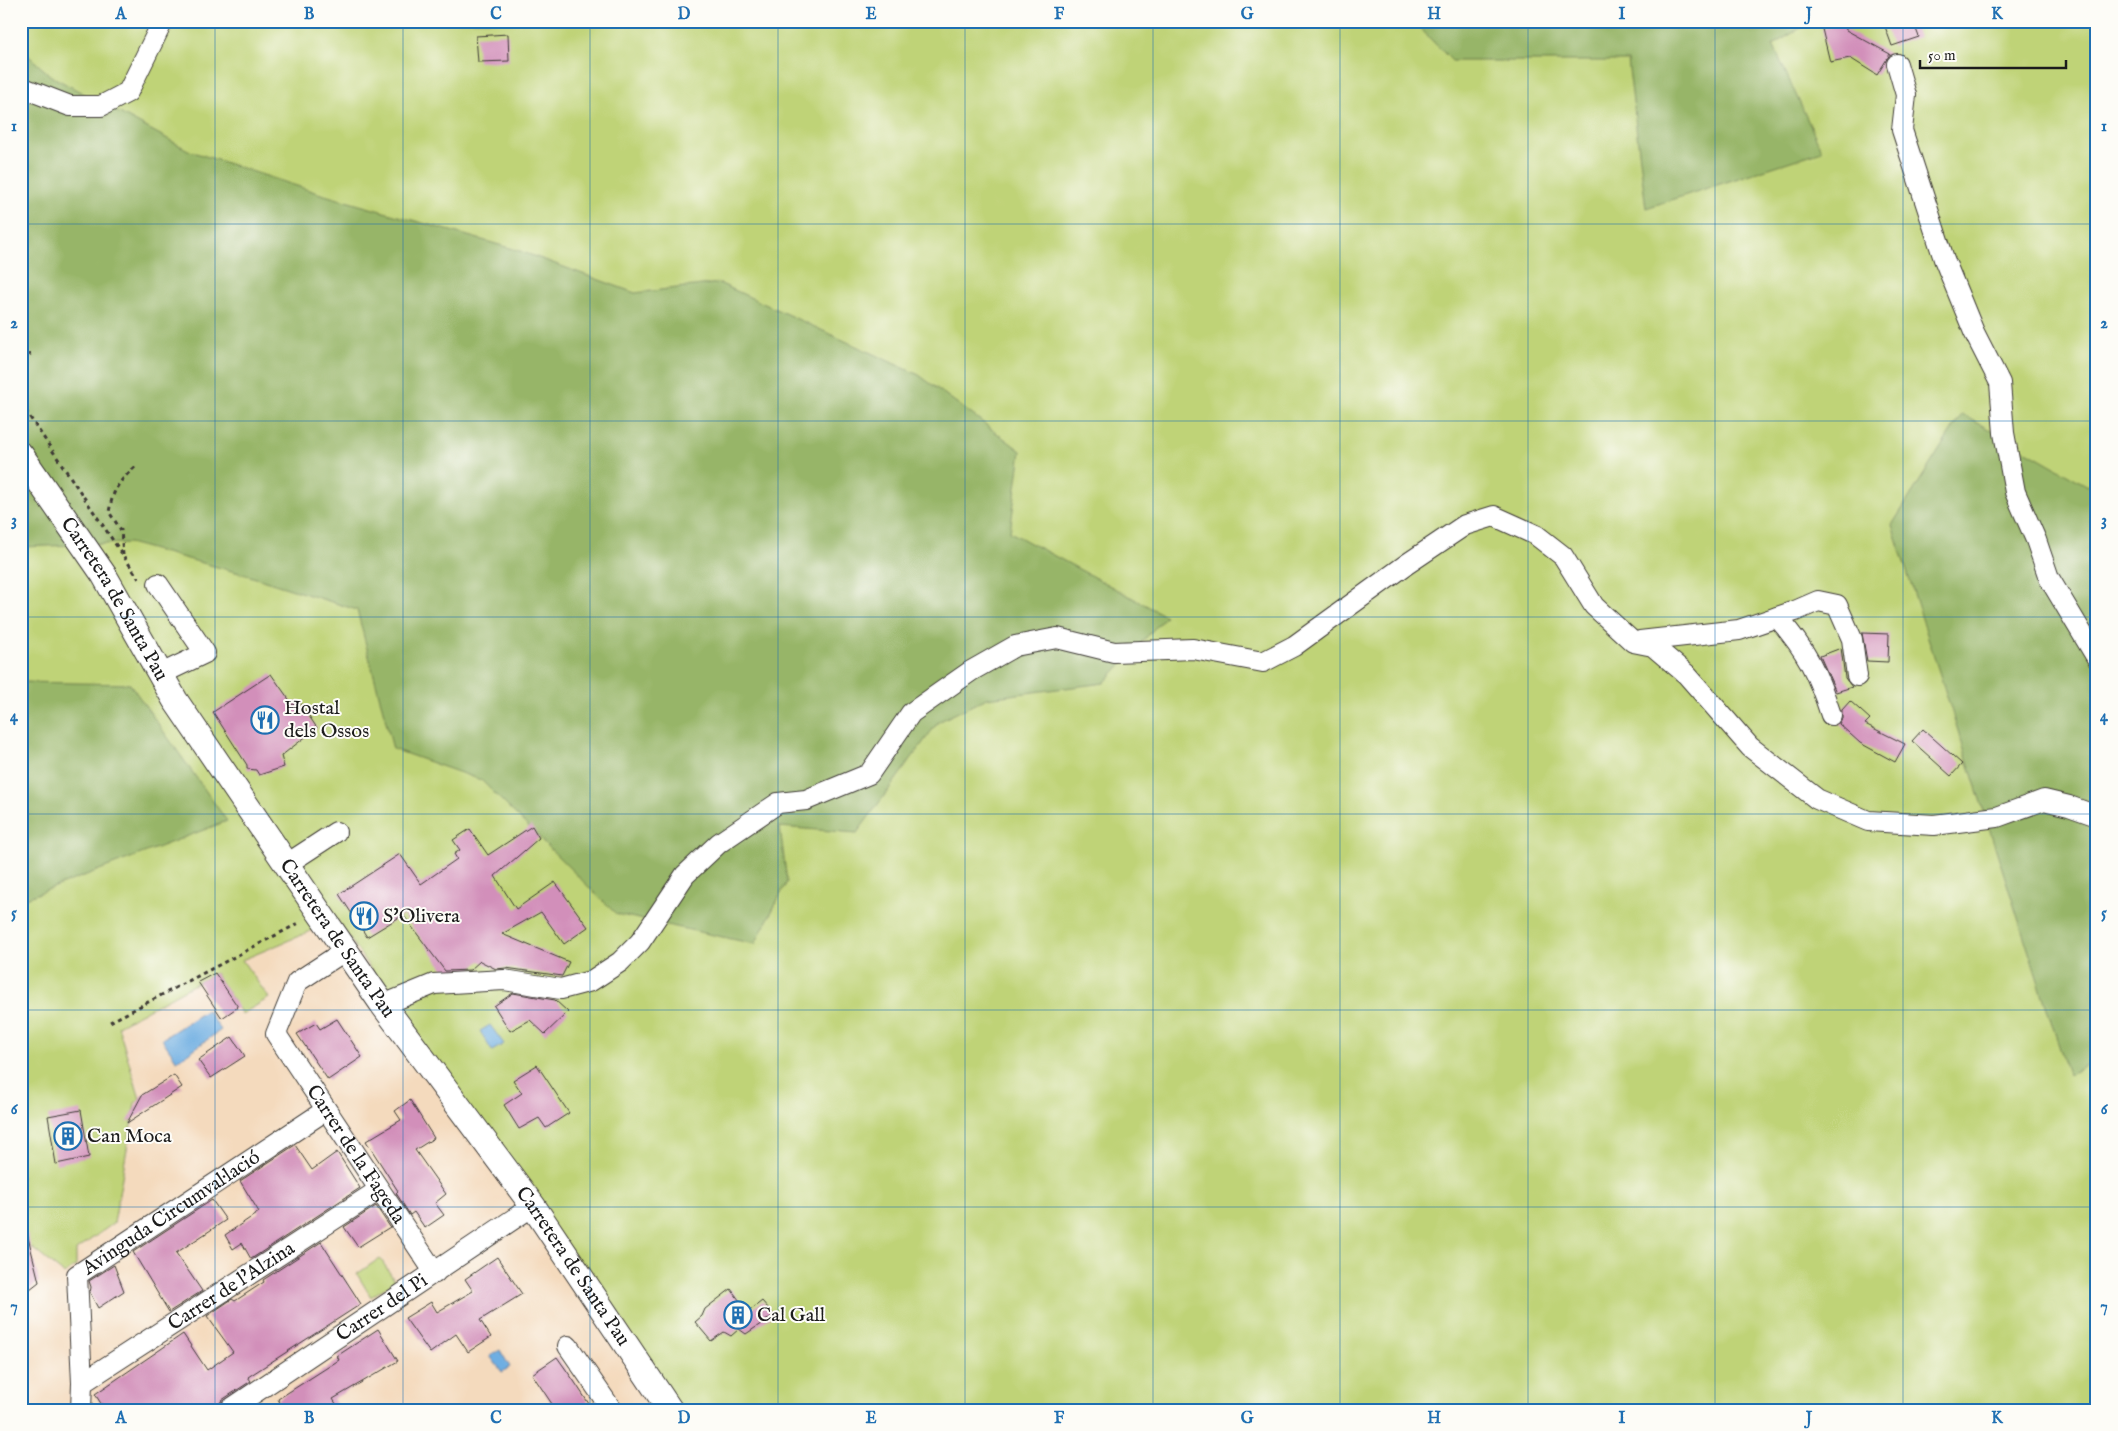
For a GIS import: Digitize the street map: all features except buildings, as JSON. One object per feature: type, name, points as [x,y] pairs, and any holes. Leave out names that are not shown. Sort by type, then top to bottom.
[{"type":"main road","name":"Carretera de Santa Pau","points":[[21,455],[104,575],[175,700],[319,912],[383,1005],[533,1206],[670,1410]]},
{"type":"street","points":[[21,87],[70,106],[101,106],[128,92],[163,21]]},
{"type":"street","points":[[1897,64],[1906,95],[1902,130],[1944,259],[1974,332],[2000,383],[2004,433],[2015,492],[2036,540],[2049,578],[2097,658]]},
{"type":"street","points":[[383,1005],[434,984],[504,980],[561,989],[591,981],[620,962],[640,942],[685,874],[719,843],[778,802],[806,800],[869,774],[911,713],[971,671],[1015,646],[1057,638],[1114,652],[1194,649],[1264,662],[1294,646],[1407,564],[1465,525],[1494,516],[1536,535],[1563,556],[1594,606],[1633,642],[1654,646],[1686,674],[1750,747],[1817,799],[1868,821],[1934,825],[1997,818],[2044,800],[2097,816]]},
{"type":"street","points":[[151,586],[205,653],[161,674]]},
{"type":"street","points":[[1633,642],[1739,630],[1818,600],[1837,605],[1852,639],[1857,676]]},
{"type":"street","points":[[1777,617],[1799,642],[1819,677],[1830,715]]},
{"type":"street","points":[[287,864],[336,832]]},
{"type":"street","name":"Carrer de la Fageda","points":[[346,950],[297,982],[276,1034],[435,1273]]},
{"type":"street","name":"Avinguda Circumval·lació","points":[[81,1410],[82,1383],[77,1275],[326,1110]]},
{"type":"street","name":"Carrer de l'Alzina","points":[[82,1383],[379,1190]]},
{"type":"street","name":"Carrer del Pi","points":[[230,1410],[533,1206]]},
{"type":"street","points":[[568,1346],[612,1410]]},
{"type":"path","points":[[21,356],[31,354]]},
{"type":"path","points":[[21,404],[124,556],[151,586]]},
{"type":"path","points":[[124,556],[121,530],[108,512],[113,492],[123,477],[135,467]]},
{"type":"path","points":[[110,1022],[319,912]]},
{"type":"green space","points":[[21,21],[2097,21],[2097,1410],[670,1410],[337,920],[242,960],[269,998],[242,1014],[215,973],[118,1026],[140,1099],[135,1103],[114,1223],[76,1250],[76,1266],[64,1274],[32,1248],[21,1247]]},
{"type":"green space","points":[[1413,21],[1812,21],[1773,45],[1822,151],[1646,208],[1628,61],[1452,61]]},
{"type":"green space","points":[[21,49],[51,76],[190,151],[321,194],[517,250],[635,293],[719,283],[919,375],[1021,451],[1010,532],[1166,616],[1104,683],[987,698],[938,722],[857,833],[780,827],[787,882],[755,944],[616,914],[481,780],[393,749],[357,610],[243,574],[129,543],[21,547]]},
{"type":"green space","points":[[1962,414],[2088,486],[2097,475],[2097,1062],[2068,1074],[1892,525]]},
{"type":"green space","points":[[21,682],[130,684],[227,821],[21,900]]},
{"type":"green space","points":[[380,1258],[395,1281],[371,1297],[357,1274]]},
{"type":"water","points":[[207,1010],[221,1030],[177,1061],[162,1039]]},
{"type":"water","points":[[490,1025],[504,1044],[492,1051],[480,1031]]},
{"type":"water","points":[[500,1350],[510,1367],[502,1372],[490,1356]]},
{"type":"place","name":"Hostal dels Ossos","points":[[265,720]]},
{"type":"place","name":"S'Olivera","points":[[364,916]]},
{"type":"place","name":"Can Moca","points":[[68,1136]]},
{"type":"place","name":"Cal Gall","points":[[738,1315]]}]
